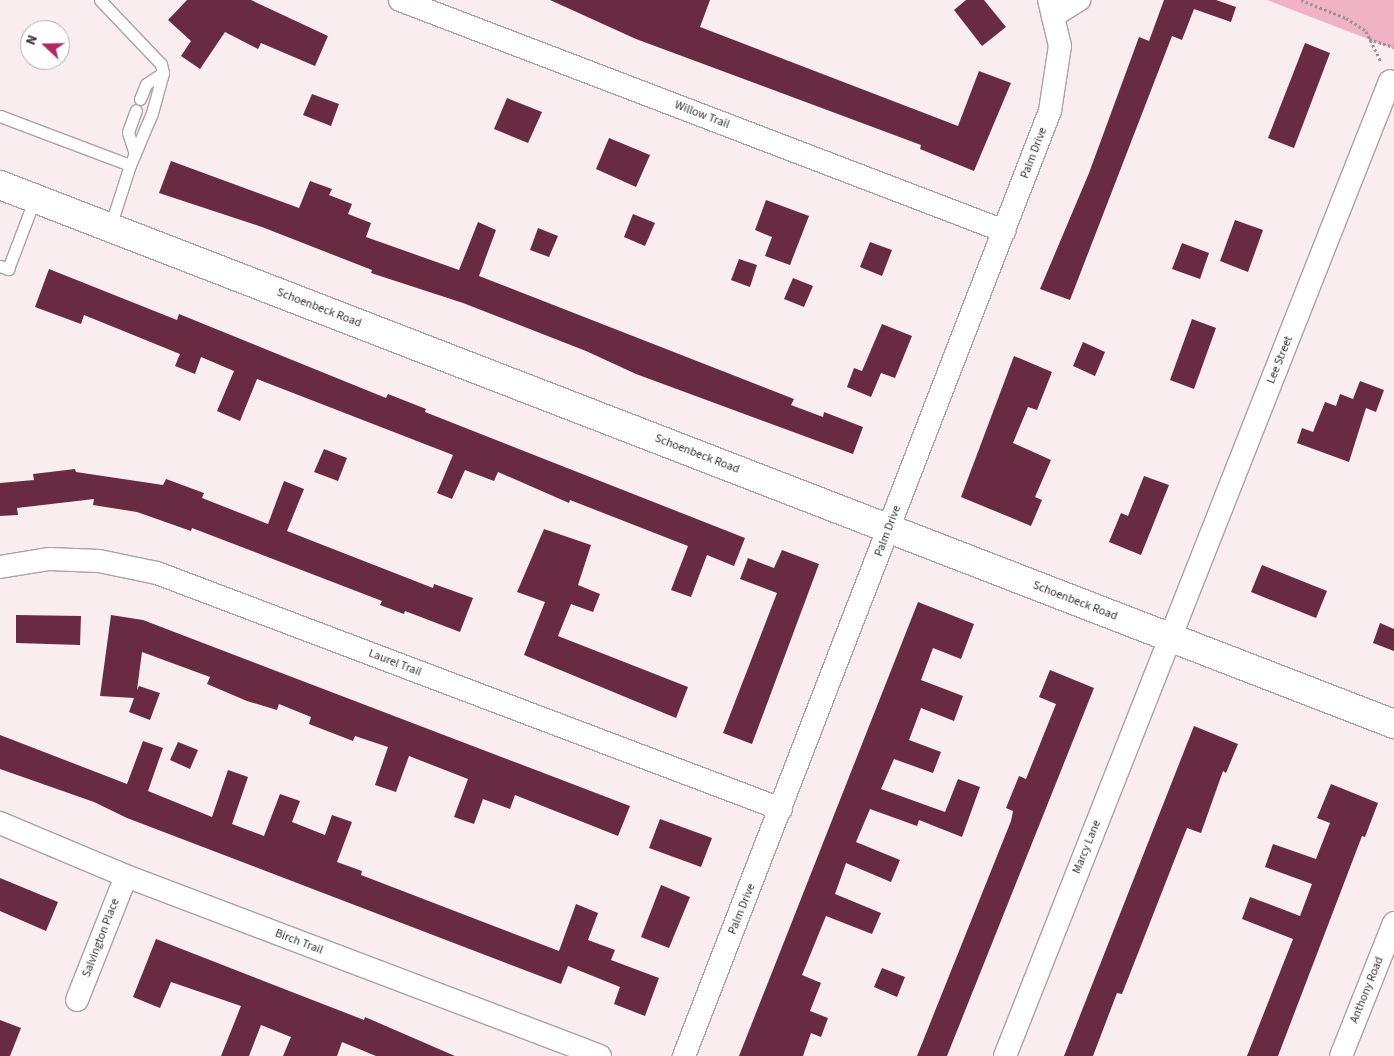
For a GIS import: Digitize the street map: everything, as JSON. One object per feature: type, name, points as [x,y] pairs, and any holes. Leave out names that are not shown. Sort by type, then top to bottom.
[{"type":"main road","name":"Schoenbeck Road","points":[[0,185],[1394,724]]},
{"type":"street","name":"Willow Trail","points":[[400,0],[1004,231]]},
{"type":"street","points":[[1051,8],[1079,0]]},
{"type":"street","name":"Palm Drive","points":[[684,1056],[1050,111],[1060,46],[1051,8]]},
{"type":"street","name":"Lee Street","points":[[1170,638],[1390,81]]},
{"type":"street","name":"Laurel Trail","points":[[0,567],[49,559],[99,561],[157,573],[781,809]]},
{"type":"street","name":"Marcy Lane","points":[[1005,1056],[1170,638]]},
{"type":"street","name":"Birch Trail","points":[[0,823],[126,876],[600,1056]]},
{"type":"street","name":"Salvington Place","points":[[77,1000],[126,876]]},
{"type":"street","name":"Anthony Road","points":[[1341,1056],[1394,923]]},
{"type":"lane","points":[[100,0],[161,64],[163,73],[152,113],[130,165],[110,227]]},
{"type":"lane","points":[[135,154],[128,132],[146,84],[163,73]]},
{"type":"lane","points":[[0,116],[130,165]]},
{"type":"lane","points":[[0,266],[8,269],[35,198]]},
{"type":"path","points":[[1301,0],[1346,18],[1366,31],[1390,81]]},
{"type":"path","points":[[1370,39],[1394,47]]},
{"type":"shaded area","points":[[1267,0],[1394,0],[1394,49]]},
{"type":"building","points":[[187,0],[251,0],[328,36],[315,66],[261,43],[258,49],[225,32],[200,69],[181,56],[191,41],[168,20]]},
{"type":"building","points":[[550,0],[710,0],[700,27],[958,126],[979,71],[1011,83],[974,171],[920,149],[921,145],[636,39]]},
{"type":"building","points":[[966,0],[984,0],[1006,27],[982,46],[954,10]]},
{"type":"building","points":[[1164,0],[1216,0],[1236,7],[1231,22],[1194,9],[1182,40],[1172,36],[1070,300],[1040,289],[1089,173],[1139,37],[1149,41]]},
{"type":"building","points":[[1305,43],[1330,53],[1294,148],[1268,138]]},
{"type":"building","points":[[312,94],[339,104],[331,126],[303,115]]},
{"type":"building","points":[[507,98],[542,112],[528,143],[494,129]]},
{"type":"building","points":[[609,138],[650,155],[636,187],[596,169]]},
{"type":"building","points":[[171,161],[299,208],[310,181],[332,189],[329,195],[352,204],[348,214],[371,223],[366,237],[459,270],[478,222],[496,230],[479,276],[794,399],[791,405],[823,417],[824,412],[863,427],[853,454],[636,374],[586,351],[463,303],[371,273],[372,270],[262,227],[159,193]]},
{"type":"building","points":[[766,200],[809,216],[790,265],[765,256],[772,237],[755,230]]},
{"type":"building","points":[[633,214],[655,223],[645,246],[624,237]]},
{"type":"building","points":[[1235,220],[1263,230],[1248,272],[1220,261]]},
{"type":"building","points":[[538,228],[558,236],[549,257],[530,250]]},
{"type":"building","points":[[870,242],[892,250],[882,276],[860,267]]},
{"type":"building","points":[[1182,243],[1209,253],[1200,279],[1172,269]]},
{"type":"building","points":[[739,259],[757,265],[750,287],[731,280]]},
{"type":"building","points":[[49,269],[177,320],[179,314],[386,398],[388,394],[426,409],[425,412],[745,538],[734,566],[707,555],[691,597],[671,590],[688,546],[570,500],[569,503],[498,472],[494,481],[465,470],[452,499],[437,493],[453,455],[257,379],[240,421],[217,411],[234,371],[201,357],[195,374],[175,366],[180,354],[84,315],[81,324],[35,307]]},
{"type":"building","points":[[793,278],[813,286],[804,307],[784,299]]},
{"type":"building","points":[[1192,319],[1216,328],[1194,389],[1170,380]]},
{"type":"building","points":[[882,324],[912,336],[895,378],[881,373],[871,397],[847,387],[854,368],[862,371]]},
{"type":"building","points":[[1083,342],[1105,352],[1095,376],[1073,366]]},
{"type":"building","points":[[1014,356],[1052,372],[1037,410],[1028,407],[1013,443],[1051,460],[1035,497],[1042,500],[1031,526],[961,497]]},
{"type":"building","points":[[1360,381],[1384,390],[1376,412],[1366,408],[1349,462],[1297,443],[1302,428],[1313,432],[1325,402],[1336,406],[1340,394],[1353,399]]},
{"type":"building","points":[[324,449],[347,458],[338,481],[314,472]]},
{"type":"building","points":[[75,469],[76,472],[163,485],[166,479],[204,493],[202,498],[268,524],[284,481],[304,489],[287,531],[433,588],[434,584],[473,598],[460,632],[405,611],[404,614],[380,605],[382,601],[192,528],[191,531],[137,512],[93,505],[94,499],[17,508],[18,515],[0,516],[0,483],[34,480],[33,474]]},
{"type":"building","points":[[1144,476],[1169,485],[1141,555],[1109,542],[1121,513],[1128,516]]},
{"type":"building","points":[[544,529],[591,545],[578,585],[600,594],[593,612],[571,604],[558,636],[688,687],[676,718],[524,655],[545,602],[517,592]]},
{"type":"building","points":[[782,550],[819,564],[752,744],[723,733],[777,593],[740,579],[748,558],[774,568]]},
{"type":"building","points":[[1262,565],[1327,591],[1316,618],[1251,592]]},
{"type":"building","points":[[918,602],[974,624],[961,659],[933,648],[921,680],[963,696],[954,721],[921,708],[909,740],[941,752],[933,773],[894,759],[881,789],[945,812],[958,779],[980,787],[962,837],[919,820],[917,826],[870,809],[856,842],[900,860],[891,882],[846,863],[835,894],[881,913],[872,934],[826,916],[802,975],[821,983],[810,1011],[828,1018],[821,1037],[811,1033],[803,1056],[739,1056]]},
{"type":"building","points":[[16,615],[81,616],[80,645],[16,643]]},
{"type":"building","points":[[111,615],[143,620],[630,806],[618,836],[515,795],[510,809],[483,799],[474,824],[454,817],[468,779],[409,756],[396,792],[375,785],[388,747],[355,736],[353,741],[309,724],[311,717],[279,704],[277,710],[247,701],[207,684],[210,677],[142,652],[137,690],[139,686],[160,693],[150,720],[129,712],[134,698],[100,696]]},
{"type":"building","points":[[1380,623],[1394,629],[1394,651],[1373,643]]},
{"type":"building","points":[[1050,670],[1094,688],[947,1056],[917,1056],[1011,821],[1013,811],[1006,808],[1019,776],[1026,779],[1056,704],[1039,697]]},
{"type":"building","points":[[1194,726],[1238,744],[1226,773],[1223,771],[1201,833],[1187,828],[1122,994],[1117,993],[1093,1056],[1064,1056]]},
{"type":"building","points":[[0,735],[127,784],[143,741],[163,748],[148,791],[212,817],[228,770],[248,777],[232,824],[264,836],[280,794],[300,801],[292,822],[325,835],[332,815],[352,822],[337,862],[362,871],[361,875],[559,951],[576,904],[598,913],[588,940],[615,950],[611,960],[659,978],[645,1016],[614,1004],[620,987],[568,966],[561,984],[127,818],[94,802],[0,769]]},
{"type":"building","points":[[178,742],[198,750],[190,769],[170,760]]},
{"type":"building","points":[[1331,784],[1378,803],[1365,837],[1362,836],[1278,1056],[1247,1056],[1293,939],[1242,919],[1250,897],[1300,916],[1312,884],[1265,867],[1273,844],[1316,859],[1330,823],[1317,818]]},
{"type":"building","points":[[660,819],[712,838],[701,867],[649,848]]},
{"type":"building","points":[[0,878],[58,902],[46,931],[0,911]]},
{"type":"building","points":[[661,885],[690,897],[669,948],[641,937]]},
{"type":"building","points":[[156,939],[364,1020],[365,1017],[455,1056],[376,1056],[342,1042],[337,1056],[283,1056],[291,1037],[261,1025],[249,1056],[221,1056],[241,1006],[171,982],[160,1008],[133,997]]},
{"type":"building","points":[[882,968],[905,977],[897,997],[874,987]]},
{"type":"building","points":[[0,1020],[21,1028],[10,1056],[0,1056]]}]
